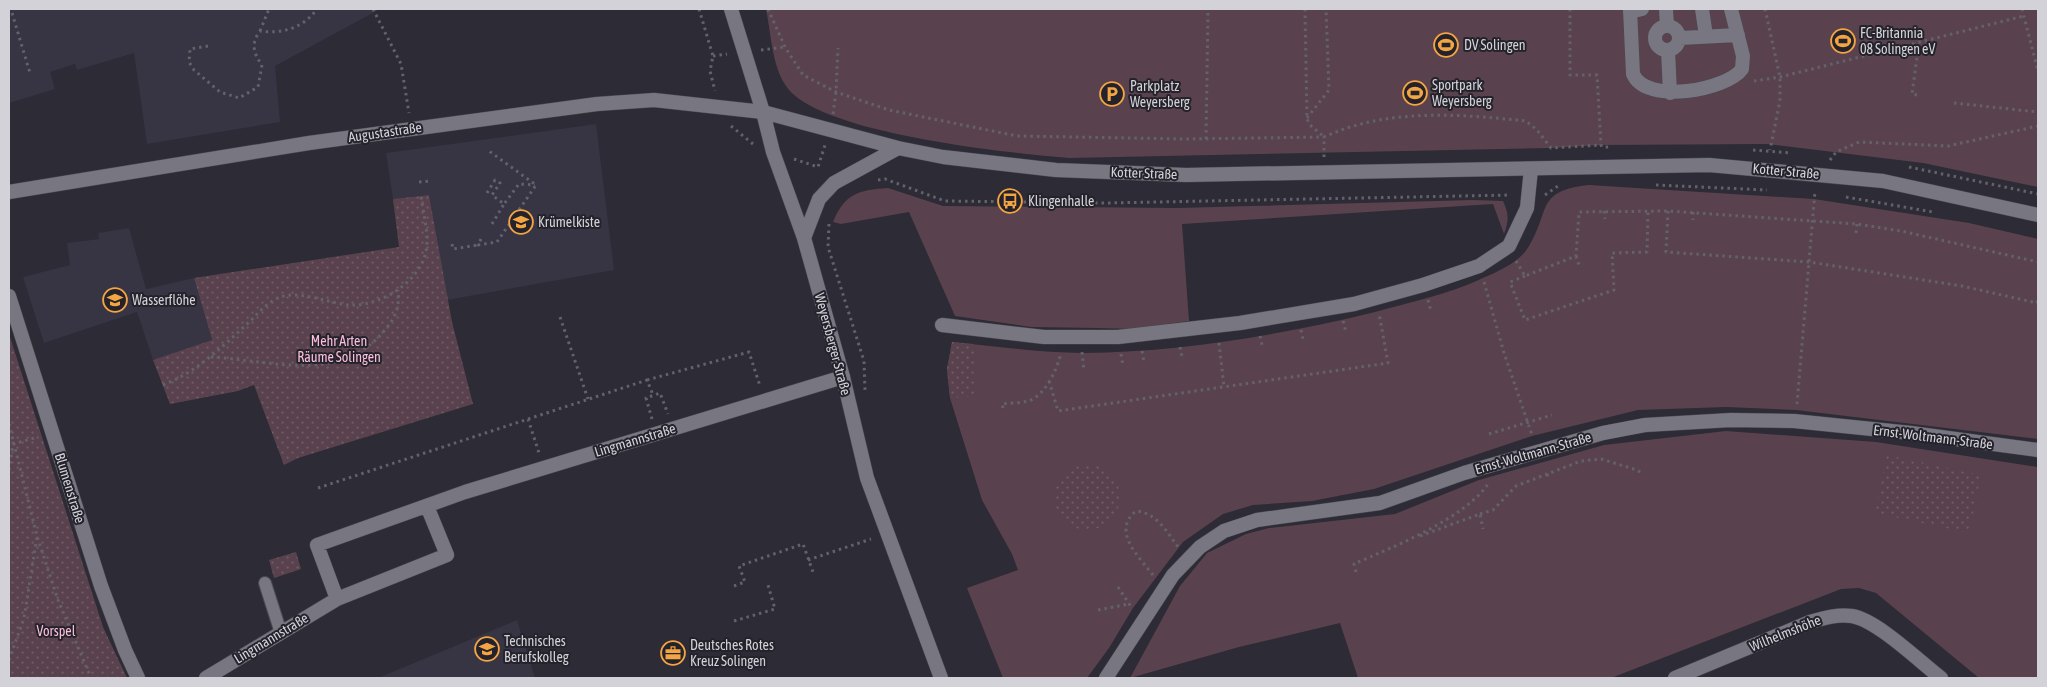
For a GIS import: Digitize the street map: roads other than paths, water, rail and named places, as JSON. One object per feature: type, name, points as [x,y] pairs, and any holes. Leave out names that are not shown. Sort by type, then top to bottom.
[{"type":"street","name":"Weyersberger Straße","points":[[730,9],[763,112],[773,152],[804,238],[843,377],[867,478],[941,678]]},
{"type":"street","points":[[1666,9],[1667,26]]},
{"type":"street","points":[[1702,9],[1706,36]]},
{"type":"street","points":[[1634,10],[1631,38],[1635,80],[1644,87],[1670,93],[1728,80],[1742,69],[1743,56],[1731,9]]},
{"type":"street","points":[[1667,26],[1674,28],[1680,38],[1675,48],[1668,50],[1660,48],[1655,38],[1657,31],[1667,26]]},
{"type":"street","points":[[1680,38],[1738,34]]},
{"type":"street","points":[[1631,38],[1655,38]]},
{"type":"street","points":[[1668,50],[1670,93]]},
{"type":"street","name":"Augustastraße","points":[[9,192],[412,128],[597,104],[654,100],[763,112]]},
{"type":"street","name":"Kotter Straße","points":[[763,112],[898,148],[986,163],[1075,171],[1186,175],[1709,165],[1883,181],[2038,214]]},
{"type":"street","points":[[804,238],[819,199],[834,183],[898,148]]},
{"type":"street","points":[[942,325],[986,332],[1062,337],[1140,336],[1354,304],[1377,298],[1479,266],[1509,246],[1520,227],[1527,208],[1530,169]]},
{"type":"street","name":"Blumenstraße","points":[[9,296],[101,586],[138,678]]},
{"type":"street","name":"Lingmannstraße","points":[[336,599],[317,545],[543,468],[843,377]]},
{"type":"street","name":"Ernst-Woltmann-Straße","points":[[1106,678],[1164,589],[1187,560],[1200,547],[1233,527],[1257,520],[1380,503],[1464,473],[1603,433],[1645,425],[1731,420],[1794,421],[1911,433],[2038,450]]},
{"type":"street","name":"Lingmannstraße","points":[[206,678],[336,599],[447,555],[428,506]]},
{"type":"street","name":"Wilhelmshöhe","points":[[1675,678],[1810,622],[1831,616],[1852,616],[1869,622],[1941,678]]},
{"type":"lane","points":[[265,583],[281,632]]},
{"type":"place","name":"FC-Britannia 08 Solingen eV","points":[[1843,41]]},
{"type":"place","name":"DV Solingen","points":[[1446,45]]},
{"type":"place","name":"Sportpark Weyersberg","points":[[1415,93]]},
{"type":"place","name":"Parkplatz Weyersberg","points":[[1112,94]]},
{"type":"place","name":"Klingenhalle","points":[[1010,201]]},
{"type":"place","name":"Krümelkiste","points":[[521,222]]},
{"type":"place","name":"Wasserflöhe","points":[[115,300]]},
{"type":"place","name":"Technisches Berufskolleg","points":[[487,649]]},
{"type":"place","name":"Deutsches Rotes Kreuz Solingen","points":[[673,653]]},
{"type":"park label","name":"Mehr Arten Räume Solingen","points":[[339,350]]},
{"type":"park label","name":"Vorspel","points":[[56,631]]}]
